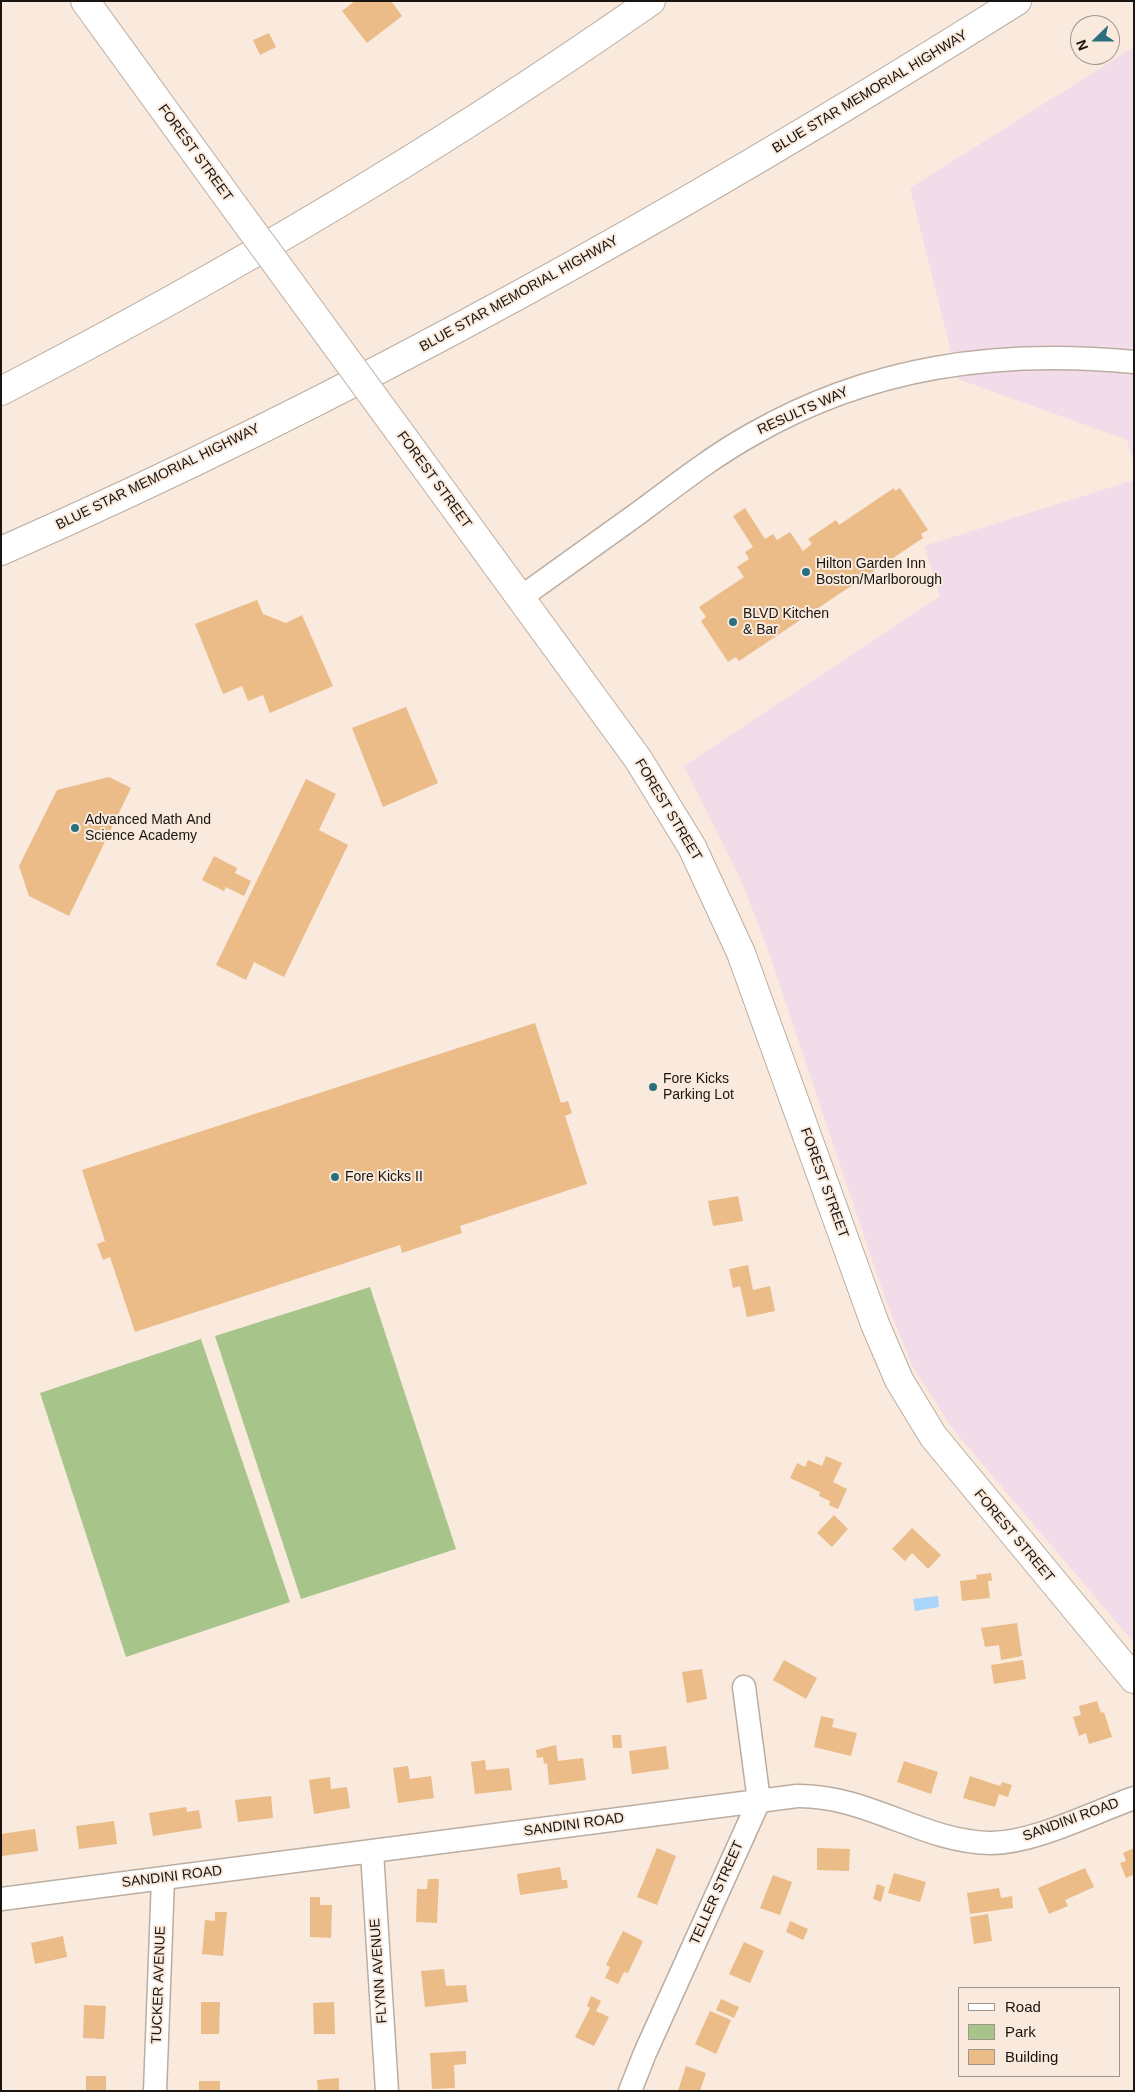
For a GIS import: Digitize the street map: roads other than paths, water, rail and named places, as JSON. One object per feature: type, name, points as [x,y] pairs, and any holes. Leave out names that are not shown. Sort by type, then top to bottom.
[{"type":"main road","name":"FOREST STREET","points":[[85,1],[650,776],[682,829],[716,896],[741,953],[875,1324],[894,1369],[912,1403],[929,1431],[958,1469],[1134,1679]]},
{"type":"main road","points":[[1,391],[191,289],[300,226],[502,101],[651,1]]},
{"type":"main road","name":"BLUE STAR MEMORIAL HIGHWAY","points":[[1,550],[180,468],[445,335],[749,165],[1018,1]]},
{"type":"street","name":"RESULTS WAY","points":[[520,598],[723,452],[782,418],[835,395],[912,372],[979,360],[1060,356],[1134,362]]},
{"type":"street","points":[[744,1687],[759,1801]]},
{"type":"street","name":"SANDINI ROAD","points":[[1,1899],[797,1796],[835,1799],[871,1808],[937,1833],[988,1843],[1013,1841],[1036,1835],[1134,1798]]},
{"type":"street","name":"TELLER STREET","points":[[630,2091],[645,2053],[759,1801]]},
{"type":"street","name":"FLYNN AVENUE","points":[[372,1852],[387,2091]]},
{"type":"street","name":"TUCKER AVENUE","points":[[155,2091],[163,1879]]},
{"type":"water","points":[[938,1596],[939,1607],[915,1611],[913,1599]]},
{"type":"place","name":"Hilton Garden Inn Boston/Marlborough","points":[[806,572]]},
{"type":"place","name":"BLVD Kitchen & Bar","points":[[733,622]]},
{"type":"place","name":"Advanced Math And Science Academy","points":[[75,828]]},
{"type":"place","name":"Fore Kicks Parking Lot","points":[[653,1087]]},
{"type":"place","name":"Fore Kicks II","points":[[335,1177]]}]
